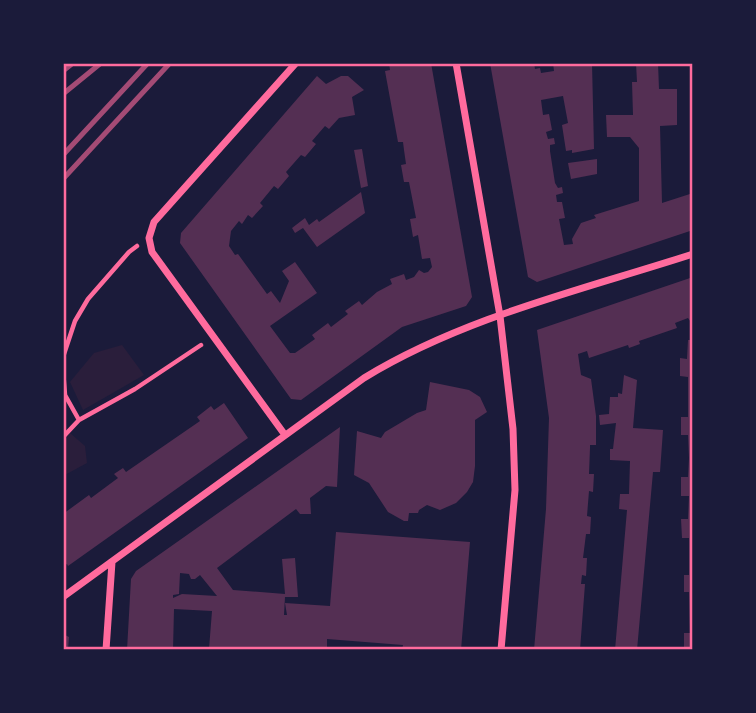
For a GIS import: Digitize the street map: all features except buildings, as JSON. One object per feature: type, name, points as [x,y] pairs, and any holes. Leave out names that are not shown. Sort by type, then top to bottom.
[{"type":"street","points":[[285,435],[152,252],[149,238],[154,222],[296,63]]},
{"type":"street","points":[[456,63],[500,316],[510,393],[515,490],[501,650]]},
{"type":"street","points":[[63,597],[364,378],[400,356],[500,316],[693,254]]},
{"type":"street","points":[[106,650],[112,562]]},
{"type":"path","points":[[63,357],[75,321],[88,299],[129,252],[149,238]]},
{"type":"path","points":[[63,437],[79,419],[135,389],[213,336]]},
{"type":"path","points":[[63,370],[65,395],[79,419]]},
{"type":"shaded area","points":[[122,345],[144,375],[83,410],[70,382],[94,353]]},
{"type":"shaded area","points":[[63,427],[85,446],[87,463],[63,476]]},
{"type":"railway","points":[[63,71],[73,63]]},
{"type":"railway","points":[[63,94],[101,63]]},
{"type":"railway","points":[[63,155],[148,63]]},
{"type":"railway","points":[[63,179],[170,63]]}]
